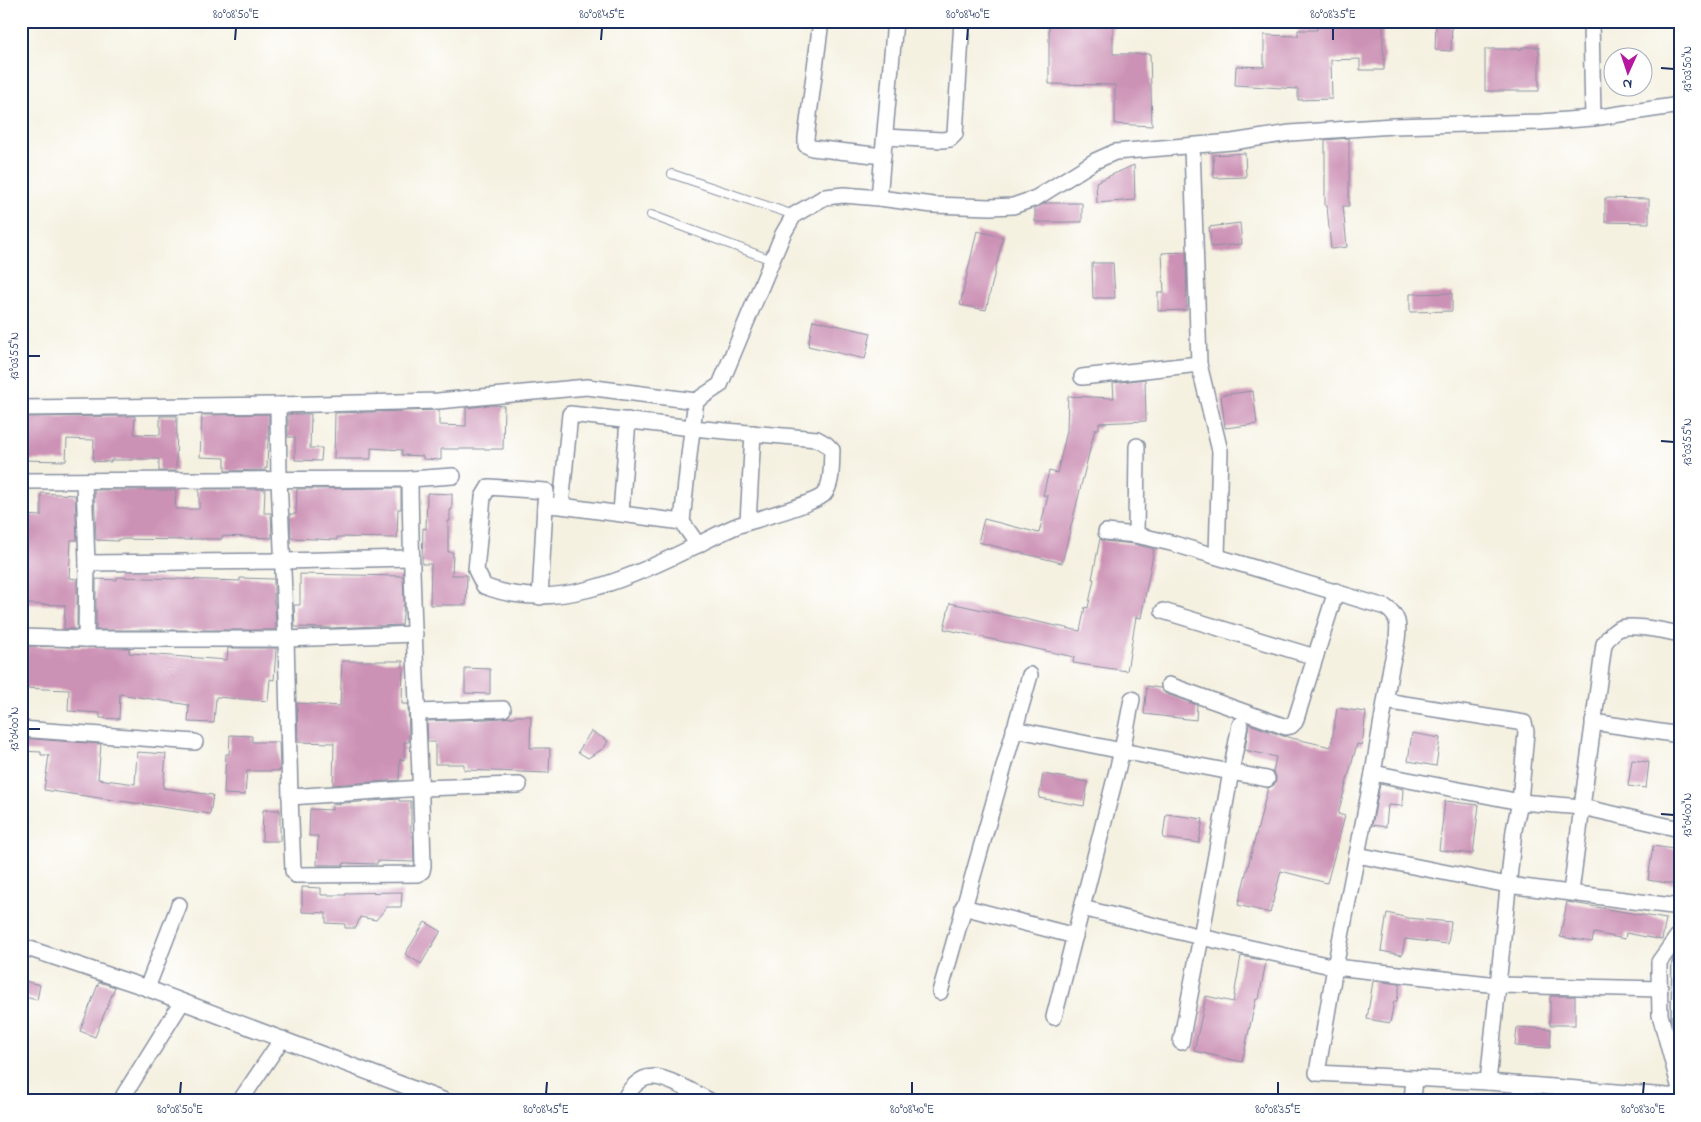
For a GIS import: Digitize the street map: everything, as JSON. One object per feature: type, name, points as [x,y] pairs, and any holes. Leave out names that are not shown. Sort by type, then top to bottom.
[{"type":"street","points":[[820,21],[806,145],[812,148],[883,156]]},
{"type":"street","points":[[879,198],[895,21]]},
{"type":"street","points":[[885,136],[942,140],[950,139],[955,134],[962,21]]},
{"type":"street","points":[[1591,21],[1593,118]]},
{"type":"street","points":[[21,408],[438,401],[586,387],[696,401],[720,385],[783,234],[794,215],[825,197],[844,195],[933,205],[1014,206],[1036,198],[1095,161],[1115,152],[1232,142],[1290,133],[1394,126],[1541,122],[1593,118],[1680,105]]},
{"type":"street","points":[[1192,146],[1199,364],[1220,452],[1217,556]]},
{"type":"street","points":[[1082,377],[1199,364]]},
{"type":"street","points":[[540,597],[553,505],[570,414],[579,388]]},
{"type":"street","points":[[696,401],[682,522],[698,545]]},
{"type":"street","points":[[278,405],[290,796],[294,873],[298,875],[418,874],[422,871],[421,788],[410,558],[410,479]]},
{"type":"street","points":[[553,505],[546,491],[489,487],[483,497],[476,570],[484,586],[495,590],[540,597],[584,591],[605,585],[644,570],[738,526],[823,496],[830,484],[832,450],[817,439],[692,428],[570,414]]},
{"type":"street","points":[[620,513],[628,420]]},
{"type":"street","points":[[748,522],[753,433]]},
{"type":"street","points":[[1136,535],[1137,446]]},
{"type":"street","points":[[21,481],[410,479],[453,476]]},
{"type":"street","points":[[84,481],[87,563],[86,640]]},
{"type":"street","points":[[553,505],[682,522]]},
{"type":"street","points":[[1106,532],[1136,535],[1172,543],[1385,606],[1390,610],[1396,621],[1397,634],[1373,773],[1335,967],[1317,1073],[1488,1082],[1680,1097]]},
{"type":"street","points":[[87,563],[410,558]]},
{"type":"street","points":[[1169,686],[1286,726],[1291,726],[1295,722],[1336,591]]},
{"type":"street","points":[[1163,611],[1315,657]]},
{"type":"street","points":[[1571,892],[1604,644],[1609,636],[1620,628],[1636,628],[1680,634]]},
{"type":"street","points":[[21,637],[86,640],[286,639],[415,634]]},
{"type":"street","points":[[940,992],[1030,676]]},
{"type":"street","points":[[1054,1017],[1122,751],[1132,699]]},
{"type":"street","points":[[1385,701],[1524,723],[1526,732],[1520,802],[1514,830],[1488,1082]]},
{"type":"street","points":[[418,712],[503,709]]},
{"type":"street","points":[[1594,722],[1680,736]]},
{"type":"street","points":[[1181,1042],[1240,726]]},
{"type":"street","points":[[21,729],[195,742]]},
{"type":"street","points":[[1014,730],[1267,779]]},
{"type":"street","points":[[1373,773],[1520,802],[1582,807],[1680,829]]},
{"type":"street","points":[[290,796],[421,788],[519,785]]},
{"type":"street","points":[[1357,855],[1508,884],[1680,907]]},
{"type":"street","points":[[147,988],[179,905]]},
{"type":"street","points":[[963,907],[1075,936]]},
{"type":"street","points":[[1082,908],[1335,967],[1498,984],[1660,990]]},
{"type":"street","points":[[1676,1040],[1660,1015],[1659,962],[1680,933]]},
{"type":"street","points":[[21,946],[147,988],[445,1101]]},
{"type":"street","points":[[1659,970],[1680,968],[1676,1040],[1680,1089]]},
{"type":"street","points":[[124,1095],[182,1002]]},
{"type":"street","points":[[240,1101],[282,1039]]},
{"type":"street","points":[[624,1101],[627,1093],[642,1080],[653,1076],[670,1081],[710,1101]]},
{"type":"street","points":[[1412,1101],[1414,1078]]},
{"type":"lane","points":[[672,174],[794,215]]},
{"type":"lane","points":[[651,215],[772,260]]},
{"type":"building","points":[[1049,21],[1113,21],[1113,54],[1150,54],[1152,126],[1115,124],[1115,85],[1049,84]]},
{"type":"building","points":[[1317,21],[1383,21],[1384,70],[1360,70],[1360,59],[1331,60],[1332,99],[1298,100],[1298,89],[1235,85],[1236,66],[1264,67],[1264,35],[1298,36],[1298,30],[1317,30]]},
{"type":"building","points":[[1436,21],[1452,21],[1451,51],[1435,50]]},
{"type":"building","points":[[1522,47],[1539,47],[1539,91],[1485,91],[1485,49],[1522,49]]},
{"type":"building","points":[[1349,138],[1349,206],[1343,206],[1347,247],[1331,249],[1327,206],[1325,206],[1325,140]]},
{"type":"building","points":[[1245,153],[1246,177],[1214,178],[1213,155]]},
{"type":"building","points":[[1134,165],[1135,200],[1097,203],[1096,182]]},
{"type":"building","points":[[1605,198],[1649,199],[1649,223],[1605,222]]},
{"type":"building","points":[[1046,203],[1082,203],[1082,222],[1035,222],[1035,208]]},
{"type":"building","points":[[1240,223],[1242,244],[1211,247],[1209,227]]},
{"type":"building","points":[[977,231],[1003,237],[986,310],[960,305]]},
{"type":"building","points":[[1186,252],[1187,310],[1158,311],[1158,292],[1164,292],[1162,253]]},
{"type":"building","points":[[1092,263],[1113,263],[1115,298],[1093,298]]},
{"type":"building","points":[[1452,293],[1452,311],[1410,312],[1410,294]]},
{"type":"building","points":[[813,320],[871,333],[865,359],[808,346]]},
{"type":"building","points":[[1145,379],[1146,421],[1099,423],[1099,429],[1095,429],[1062,563],[978,542],[984,519],[1039,533],[1048,496],[1043,495],[1049,471],[1057,473],[1067,431],[1068,396],[1114,398],[1113,383]]},
{"type":"building","points":[[1253,391],[1257,424],[1225,428],[1221,395]]},
{"type":"building","points":[[490,405],[504,406],[503,449],[441,449],[441,460],[423,459],[423,456],[402,455],[402,450],[371,448],[371,459],[334,459],[335,413],[439,410],[439,425],[466,426],[466,408]]},
{"type":"building","points":[[269,414],[267,468],[265,470],[225,471],[225,458],[200,457],[202,415]]},
{"type":"building","points":[[288,414],[311,414],[310,448],[322,448],[321,461],[295,460],[295,437],[288,437]]},
{"type":"building","points":[[135,416],[134,434],[160,435],[160,416],[177,416],[176,471],[159,471],[159,459],[111,460],[111,462],[93,461],[94,440],[67,439],[66,461],[21,460],[21,417]]},
{"type":"building","points":[[401,488],[401,509],[398,509],[397,538],[337,537],[337,540],[291,538],[290,514],[296,514],[297,489]]},
{"type":"building","points":[[199,489],[265,489],[264,513],[271,513],[272,538],[222,536],[222,539],[96,540],[94,490],[176,490],[175,509],[199,509]]},
{"type":"building","points":[[41,493],[75,495],[77,540],[71,540],[69,578],[77,579],[77,629],[64,629],[65,605],[25,604],[25,575],[21,575],[21,515],[41,516]]},
{"type":"building","points":[[427,493],[452,494],[452,510],[450,510],[450,521],[448,521],[448,552],[453,552],[452,575],[467,575],[466,605],[430,605],[431,564],[422,564],[423,528],[426,529]]},
{"type":"building","points":[[1100,539],[1154,549],[1141,618],[1136,617],[1127,671],[1073,663],[1074,657],[944,629],[950,603],[1080,631],[1085,607],[1088,608]]},
{"type":"building","points":[[300,574],[403,576],[404,602],[402,625],[330,628],[295,627],[294,605],[300,605]]},
{"type":"building","points":[[117,577],[240,581],[240,578],[274,579],[276,630],[96,630],[96,579],[117,580]]},
{"type":"building","points":[[21,646],[129,648],[129,653],[227,660],[228,648],[276,648],[274,680],[270,679],[268,701],[216,697],[214,723],[188,722],[189,705],[120,694],[119,719],[100,718],[100,713],[68,711],[69,690],[21,688]]},
{"type":"building","points":[[342,661],[403,661],[402,704],[408,704],[409,742],[404,742],[404,760],[400,759],[399,780],[333,785],[334,743],[298,742],[297,703],[340,706]]},
{"type":"building","points":[[465,668],[490,669],[490,694],[465,693]]},
{"type":"building","points":[[1147,686],[1160,688],[1166,694],[1197,705],[1196,720],[1144,714]]},
{"type":"building","points":[[1337,708],[1366,712],[1362,745],[1357,744],[1338,814],[1345,816],[1327,883],[1281,871],[1270,913],[1238,905],[1268,788],[1274,785],[1276,780],[1273,772],[1276,757],[1245,750],[1249,724],[1283,736],[1331,747]]},
{"type":"building","points":[[531,716],[530,748],[550,748],[549,773],[464,770],[464,764],[435,764],[435,742],[428,742],[427,721]]},
{"type":"building","points":[[591,731],[608,741],[604,748],[588,758],[578,752]]},
{"type":"building","points":[[1412,733],[1440,738],[1436,766],[1408,761]]},
{"type":"building","points":[[230,735],[252,736],[252,742],[279,742],[280,771],[247,771],[245,795],[224,794],[226,754],[229,754]]},
{"type":"building","points":[[21,738],[101,744],[98,779],[135,784],[137,752],[166,754],[163,788],[213,795],[210,814],[44,790],[49,755],[41,755],[41,752],[21,751]]},
{"type":"building","points":[[1632,760],[1649,762],[1646,788],[1628,786]]},
{"type":"building","points":[[1043,774],[1088,782],[1084,806],[1039,798]]},
{"type":"building","points":[[1380,784],[1403,789],[1402,806],[1388,805],[1386,827],[1372,825]]},
{"type":"building","points":[[399,799],[399,801],[411,801],[411,832],[413,832],[414,862],[377,861],[377,864],[344,863],[344,865],[317,865],[318,836],[309,836],[310,809],[332,810],[332,804]]},
{"type":"building","points":[[1445,801],[1479,805],[1473,854],[1439,850]]},
{"type":"building","points":[[263,810],[280,810],[280,841],[262,841]]},
{"type":"building","points":[[1166,814],[1203,819],[1199,843],[1163,838]]},
{"type":"building","points":[[1653,846],[1680,850],[1680,885],[1648,880]]},
{"type":"building","points":[[302,887],[321,888],[321,895],[402,892],[401,907],[387,907],[376,920],[360,917],[356,928],[345,928],[345,924],[326,923],[326,913],[302,912]]},
{"type":"building","points":[[1567,902],[1666,919],[1662,940],[1626,933],[1625,939],[1594,933],[1592,942],[1560,937]]},
{"type":"building","points":[[1387,913],[1408,918],[1451,922],[1448,944],[1405,939],[1402,955],[1381,951]]},
{"type":"building","points":[[425,922],[441,931],[421,964],[405,954]]},
{"type":"building","points":[[1241,956],[1266,961],[1259,999],[1256,999],[1242,1062],[1194,1051],[1206,996],[1233,1002]]},
{"type":"building","points":[[21,980],[40,985],[37,1000],[21,996]]},
{"type":"building","points":[[1373,981],[1400,984],[1397,1001],[1394,1001],[1390,1023],[1367,1019]]},
{"type":"building","points":[[99,982],[115,987],[95,1037],[80,1031]]},
{"type":"building","points":[[1550,996],[1575,996],[1575,1025],[1550,1025]]},
{"type":"building","points":[[1517,1027],[1551,1029],[1550,1048],[1515,1046]]}]
